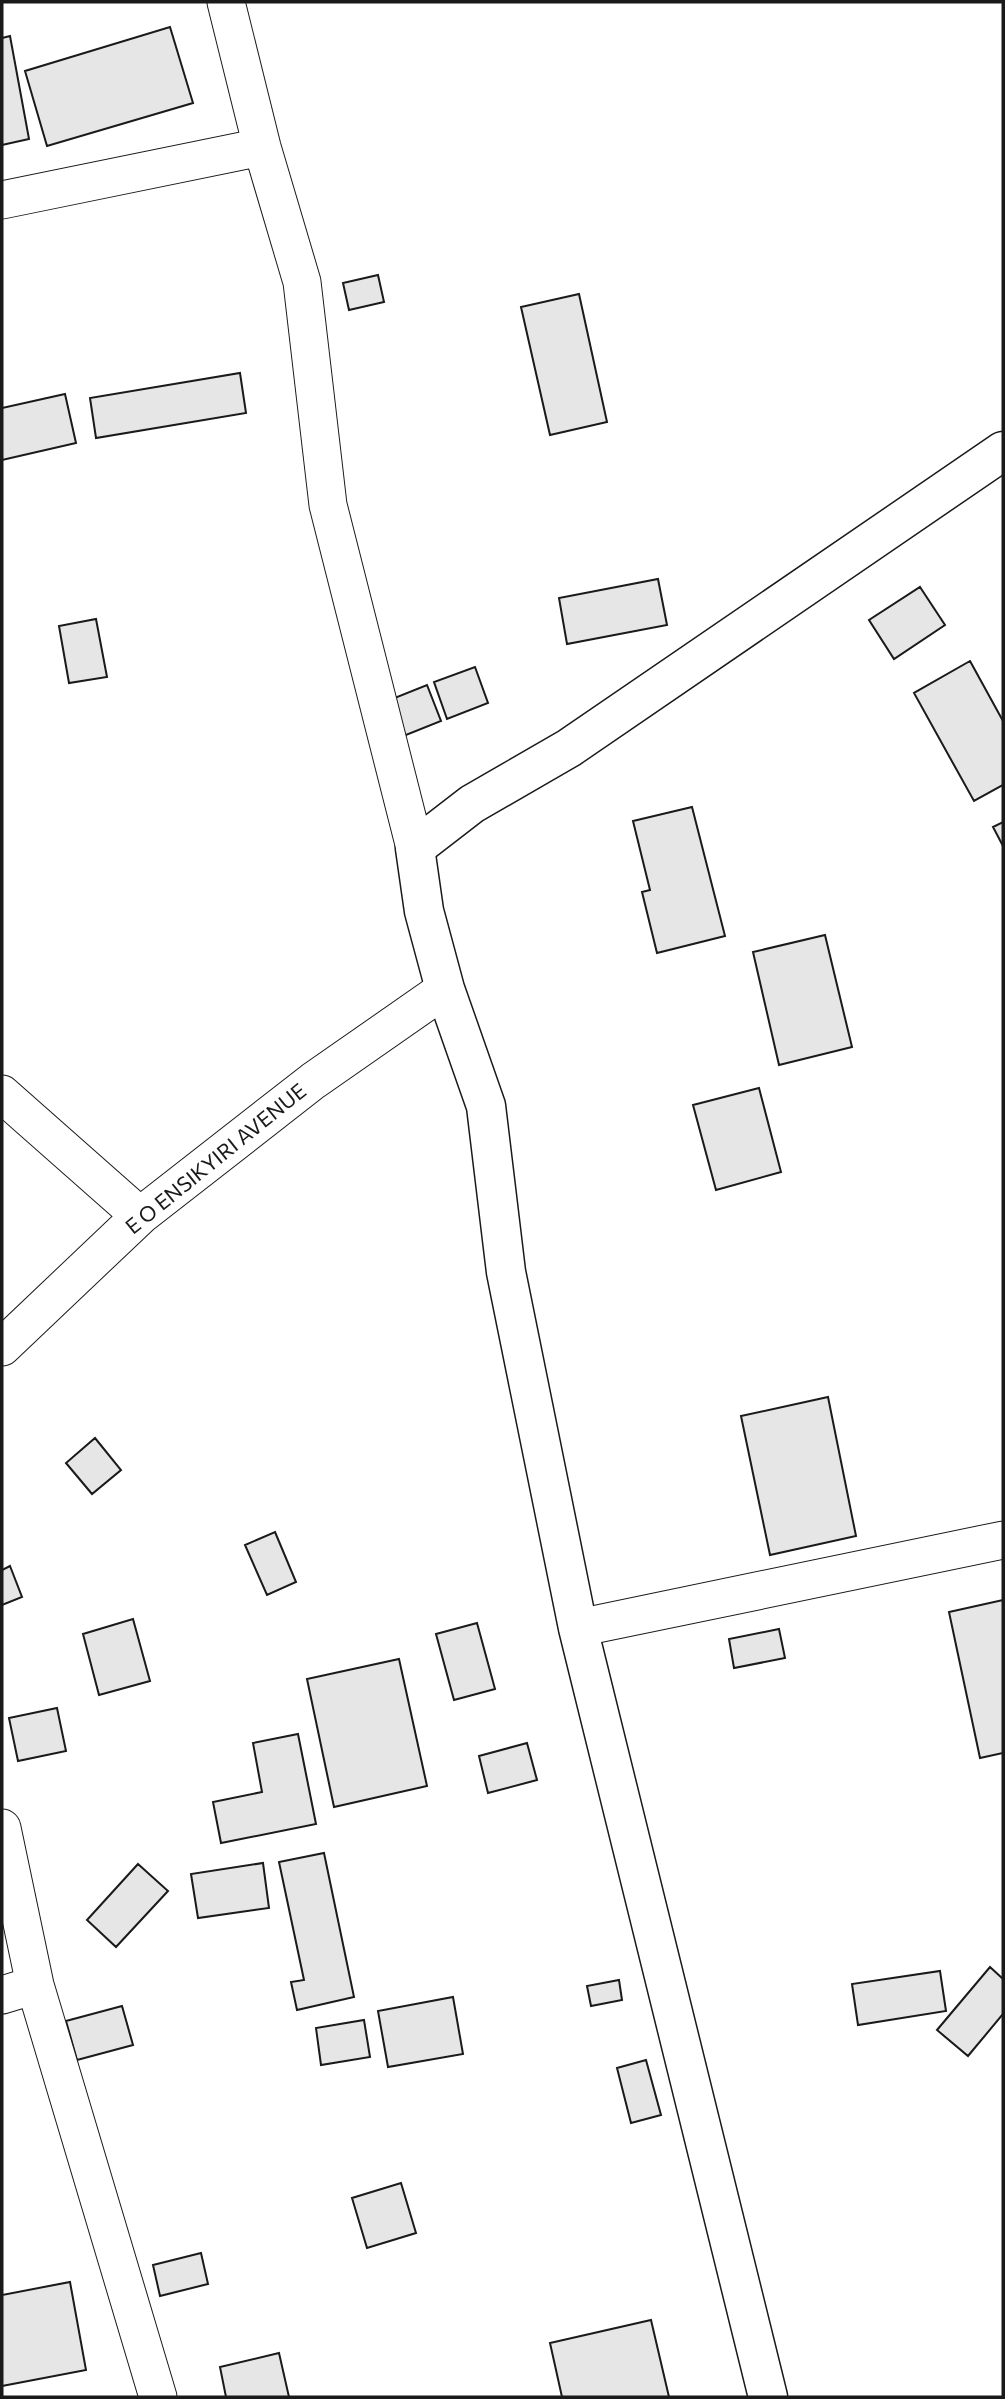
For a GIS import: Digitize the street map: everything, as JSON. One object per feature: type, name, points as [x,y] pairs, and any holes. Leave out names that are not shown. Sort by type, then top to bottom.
[{"type":"street","points":[[226,2],[262,147],[302,282],[328,505],[415,848],[425,912],[445,989],[486,1106],[506,1272],[578,1628],[768,2397]]},
{"type":"street","points":[[2,200],[262,147]]},
{"type":"street","points":[[415,848],[472,804],[569,748],[1003,451]]},
{"type":"street","name":"E O ENSIKYIRI AVENUE","points":[[2,1347],[140,1216],[313,1081],[445,989]]},
{"type":"street","points":[[2,1094],[140,1216]]},
{"type":"street","points":[[578,1628],[1003,1540]]},
{"type":"street","points":[[2,1828],[19,1990],[158,2397]]},
{"type":"building","points":[[170,27],[193,103],[47,146],[25,71]]},
{"type":"building","points":[[10,36],[29,139],[2,145],[2,38]]},
{"type":"building","points":[[378,275],[384,302],[349,310],[343,283]]},
{"type":"building","points":[[579,294],[607,422],[550,435],[521,307]]},
{"type":"building","points":[[240,373],[246,413],[96,438],[90,398]]},
{"type":"building","points":[[65,394],[76,443],[2,460],[2,408]]},
{"type":"building","points":[[658,579],[667,625],[567,644],[559,598]]},
{"type":"building","points":[[920,587],[945,625],[894,659],[869,620]]},
{"type":"building","points":[[96,619],[107,677],[69,683],[59,626]]},
{"type":"building","points":[[970,661],[1003,721],[1003,785],[974,801],[914,693]]},
{"type":"building","points":[[475,667],[488,703],[447,719],[434,682]]},
{"type":"building","points":[[427,685],[441,721],[401,737],[387,701]]},
{"type":"building","points":[[692,807],[725,936],[657,953],[642,892],[650,890],[633,821]]},
{"type":"building","points":[[1003,822],[1003,846],[993,827]]},
{"type":"building","points":[[825,935],[852,1047],[779,1065],[753,952]]},
{"type":"building","points":[[759,1088],[781,1172],[716,1190],[693,1105]]},
{"type":"building","points":[[828,1397],[856,1536],[770,1555],[741,1416]]},
{"type":"building","points":[[95,1438],[121,1470],[92,1494],[66,1463]]},
{"type":"building","points":[[275,1532],[296,1582],[267,1595],[245,1545]]},
{"type":"building","points":[[10,1566],[22,1597],[2,1605],[2,1570]]},
{"type":"building","points":[[1003,1600],[1003,1753],[980,1758],[949,1612]]},
{"type":"building","points":[[133,1619],[150,1681],[99,1695],[83,1634]]},
{"type":"building","points":[[477,1623],[495,1689],[454,1700],[436,1634]]},
{"type":"building","points":[[779,1629],[785,1658],[734,1668],[729,1639]]},
{"type":"building","points":[[399,1659],[427,1786],[334,1807],[307,1679]]},
{"type":"building","points":[[57,1708],[66,1751],[18,1761],[9,1718]]},
{"type":"building","points":[[298,1734],[316,1824],[221,1843],[213,1802],[262,1792],[253,1743]]},
{"type":"building","points":[[527,1743],[537,1780],[488,1793],[479,1756]]},
{"type":"building","points":[[324,1853],[354,1997],[297,2010],[291,1982],[304,1980],[279,1862]]},
{"type":"building","points":[[263,1863],[269,1908],[198,1918],[191,1874]]},
{"type":"building","points":[[138,1864],[168,1891],[116,1947],[87,1920]]},
{"type":"building","points":[[990,1967],[1003,1979],[1003,2014],[968,2056],[937,2030]]},
{"type":"building","points":[[940,1971],[946,2011],[858,2025],[852,1984]]},
{"type":"building","points":[[619,1980],[622,2000],[591,2006],[587,1986]]},
{"type":"building","points":[[453,1997],[463,2054],[388,2067],[378,2011]]},
{"type":"building","points":[[122,2006],[133,2045],[77,2060],[66,2021]]},
{"type":"building","points":[[364,2020],[370,2057],[321,2065],[316,2028]]},
{"type":"building","points":[[646,2060],[661,2115],[631,2123],[617,2068]]},
{"type":"building","points":[[401,2183],[416,2233],[367,2248],[352,2198]]},
{"type":"building","points":[[201,2253],[208,2284],[160,2296],[153,2265]]},
{"type":"building","points":[[70,2282],[86,2370],[2,2386],[2,2295]]},
{"type":"building","points":[[651,2320],[669,2397],[562,2397],[550,2343]]},
{"type":"building","points":[[279,2353],[289,2397],[226,2397],[220,2367]]}]
